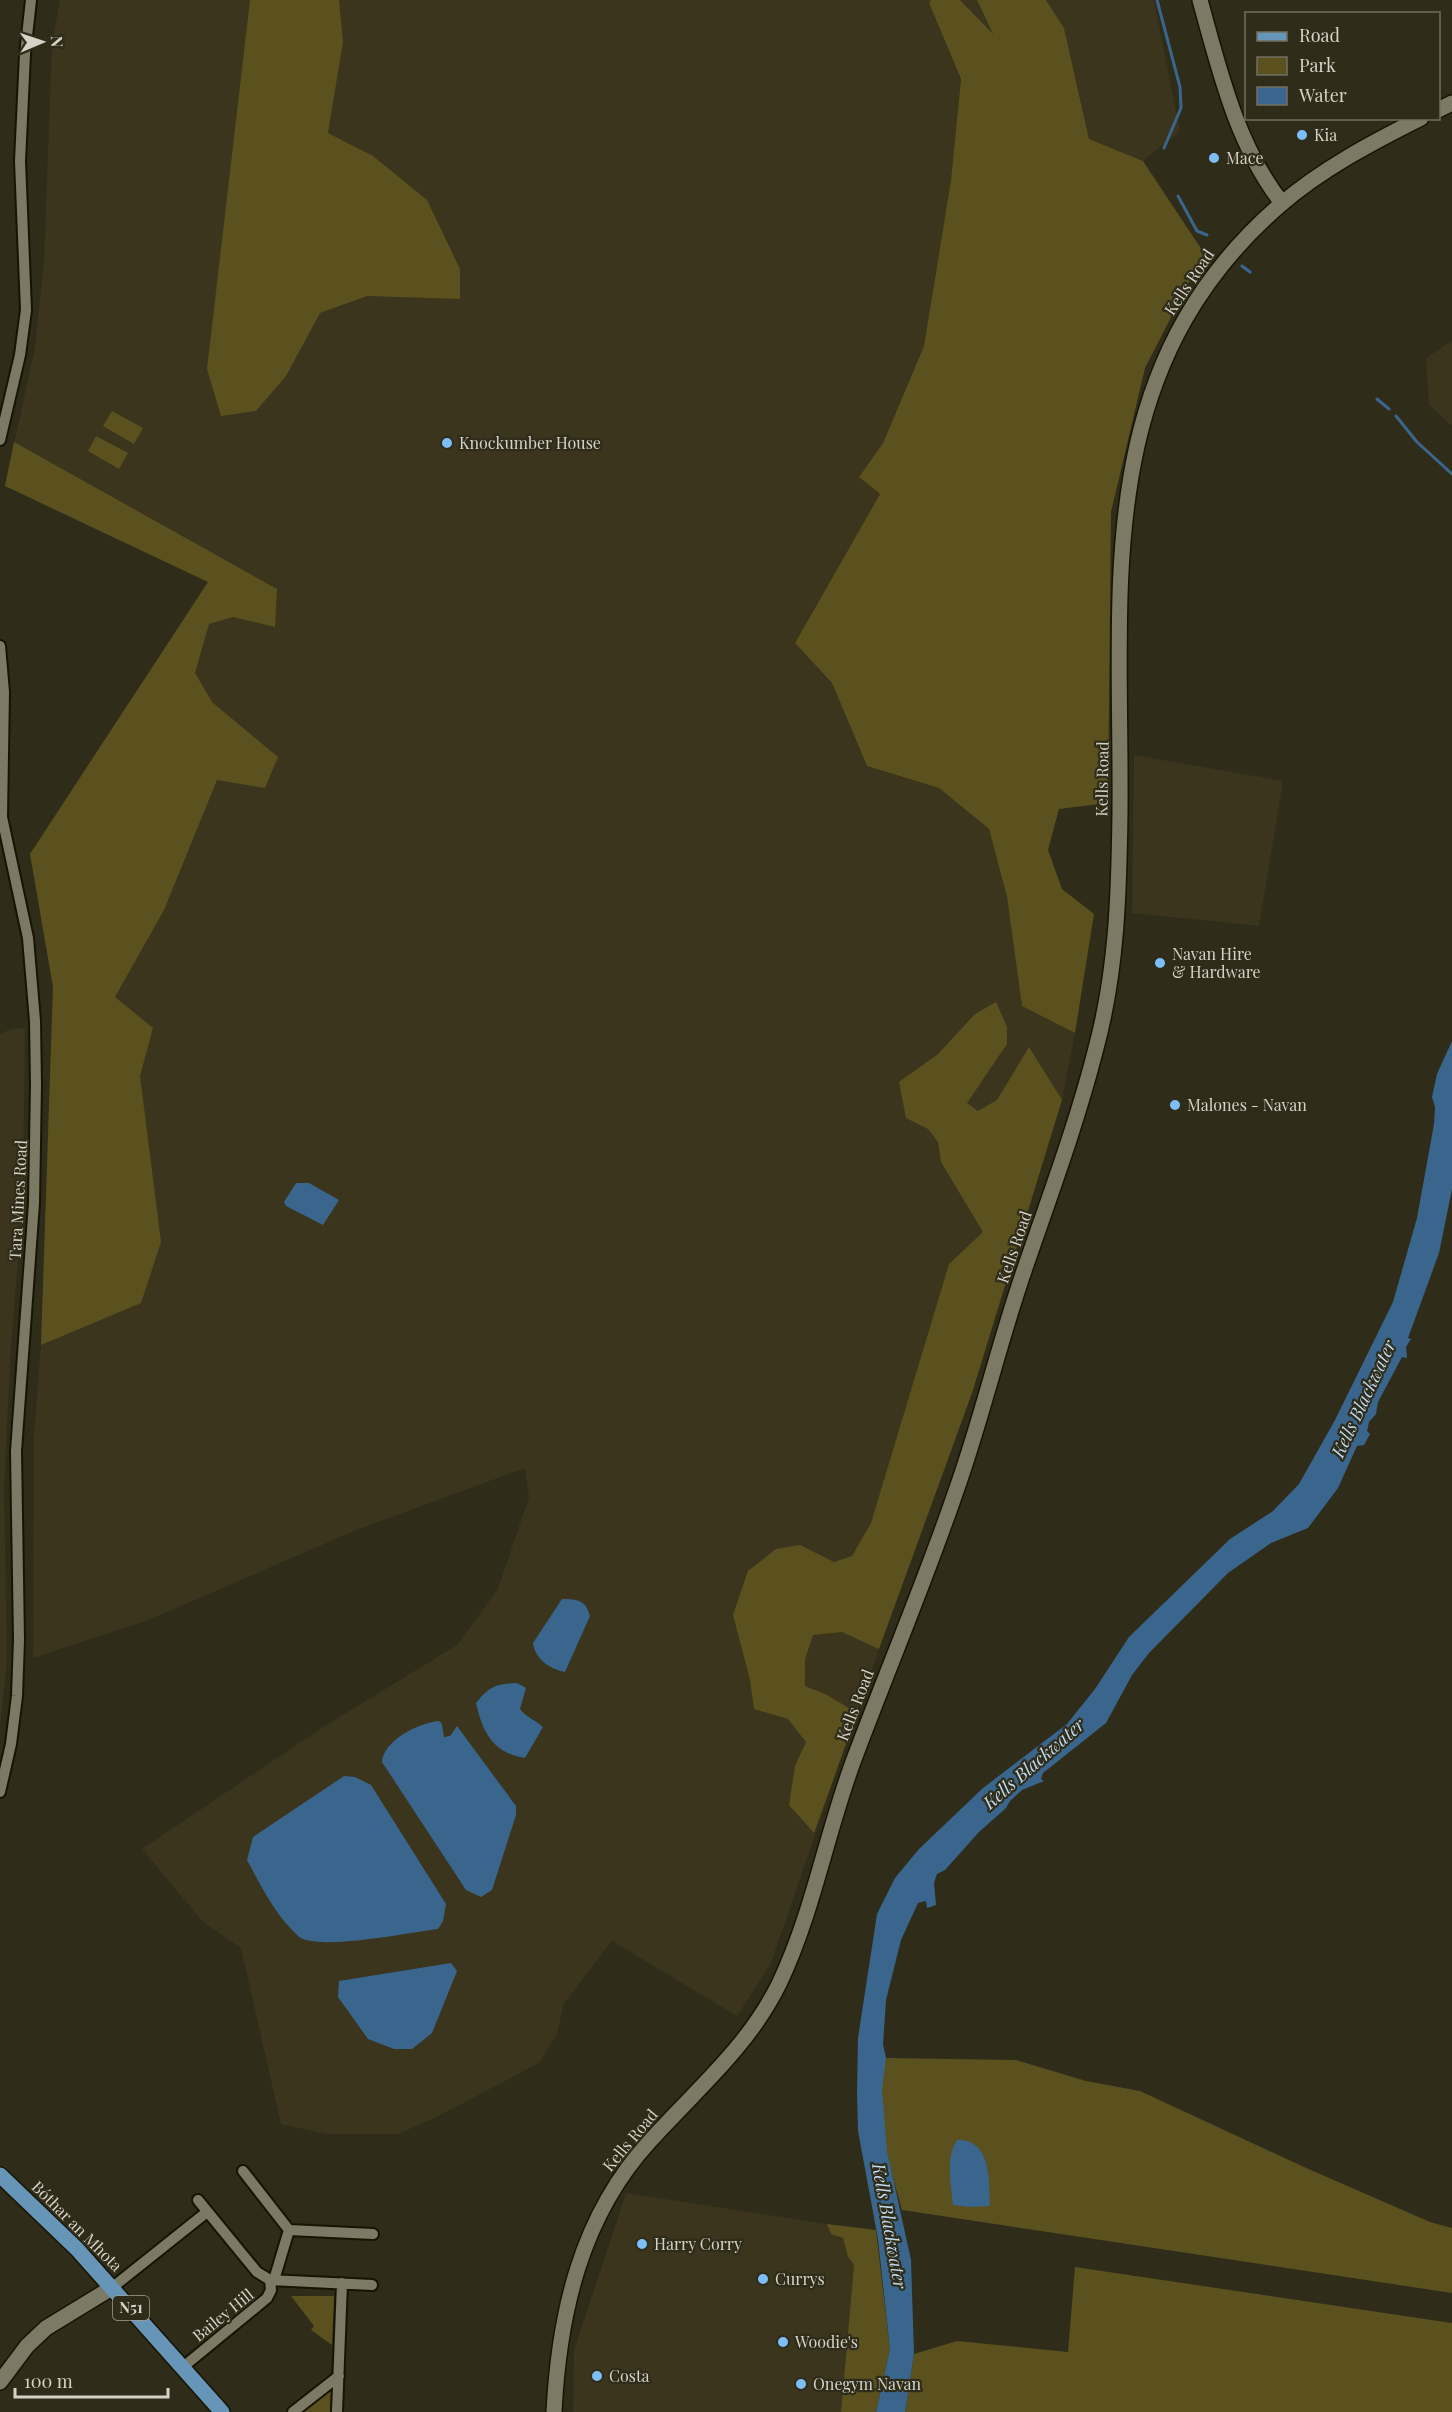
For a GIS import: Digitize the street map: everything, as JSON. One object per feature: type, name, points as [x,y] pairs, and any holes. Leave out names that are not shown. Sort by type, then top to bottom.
[{"type":"main road","points":[[1200,0],[1244,137],[1262,176],[1282,203]]},
{"type":"main road","name":"Kells Road","points":[[554,2412],[568,2299],[583,2247],[604,2204],[628,2165],[732,2056],[756,2024],[780,1980],[810,1901],[840,1796],[954,1497],[981,1418],[1025,1267],[1078,1112],[1096,1050],[1111,983],[1119,876],[1121,578],[1125,505],[1135,444],[1155,379],[1186,316],[1220,266],[1282,203],[1363,147],[1417,120]]},
{"type":"main road","name":"Bóthar an Mhota","points":[[4,2179],[35,2207],[113,2288],[222,2412]]},
{"type":"main road","points":[[0,2382],[27,2346],[46,2328],[113,2288]]},
{"type":"street","points":[[0,440],[20,355],[26,310],[20,161],[25,54],[31,0]]},
{"type":"street","name":"Tara Mines Road","points":[[0,646],[4,692],[2,817],[28,938],[35,1022],[36,1085],[34,1203],[16,1451],[19,1640],[17,1696],[11,1744],[0,1792]]},
{"type":"street","points":[[243,2170],[289,2229],[374,2234]]},
{"type":"street","name":"Bailey Hill","points":[[198,2200],[257,2272],[272,2280]]},
{"type":"street","points":[[113,2288],[207,2211]]},
{"type":"street","name":"Bailey Hill","points":[[183,2367],[267,2298],[289,2229]]},
{"type":"street","points":[[272,2280],[372,2284]]},
{"type":"street","points":[[337,2412],[342,2283]]},
{"type":"street","points":[[293,2412],[339,2376]]},
{"type":"shaded area","points":[[60,0],[931,0],[929,3],[961,79],[951,180],[924,346],[883,443],[859,477],[880,494],[795,643],[832,683],[867,766],[939,788],[989,829],[1007,897],[1022,1005],[1075,1033],[1062,1100],[972,1393],[879,1649],[771,1963],[737,2016],[612,1941],[564,2003],[557,2034],[539,2063],[435,2118],[398,2134],[326,2134],[281,2124],[241,1948],[203,1922],[142,1849],[320,1729],[457,1645],[498,1589],[529,1497],[525,1468],[359,1529],[146,1621],[33,1658],[34,1434],[41,1345],[53,987],[30,854],[208,582],[5,486],[35,347],[44,261],[52,44]]},
{"type":"shaded area","points":[[960,0],[977,0],[994,36]]},
{"type":"shaded area","points":[[1046,0],[1154,0],[1180,131],[1143,161],[1089,139],[1064,28]]},
{"type":"shaded area","points":[[1452,341],[1452,426],[1429,405],[1426,358]]},
{"type":"shaded area","points":[[1134,755],[1283,781],[1259,926],[1132,913]]},
{"type":"shaded area","points":[[25,1028],[23,1190],[10,1364],[4,1489],[7,1658],[0,1728],[0,1034],[11,1029]]},
{"type":"shaded area","points":[[626,2193],[827,2224],[831,2234],[843,2238],[848,2257],[854,2265],[841,2412],[573,2412],[574,2350]]},
{"type":"green space","points":[[250,0],[339,0],[343,42],[328,133],[373,156],[427,200],[460,269],[460,299],[367,296],[320,313],[286,376],[256,411],[221,416],[207,369]]},
{"type":"green space","points":[[931,0],[960,0],[993,34],[977,0],[1046,0],[1064,28],[1089,139],[1143,161],[1204,253],[1145,368],[1111,512],[1108,803],[1059,809],[1048,850],[1062,889],[1094,914],[1075,1033],[1022,1006],[1007,897],[989,829],[939,788],[867,766],[832,683],[795,643],[880,494],[859,477],[883,443],[924,346],[951,180],[961,79],[929,3]]},
{"type":"green space","points":[[112,411],[143,428],[134,444],[103,426]]},
{"type":"green space","points":[[96,436],[128,453],[119,469],[88,451]]},
{"type":"green space","points":[[14,442],[277,589],[275,627],[233,617],[209,624],[195,673],[212,702],[278,757],[265,788],[217,780],[164,910],[115,997],[153,1028],[140,1076],[161,1242],[141,1303],[41,1345],[53,987],[30,854],[208,582],[5,486]]},
{"type":"green space","points":[[996,1002],[1007,1027],[1007,1044],[967,1103],[978,1111],[997,1100],[1029,1047],[1062,1100],[972,1393],[879,1649],[842,1632],[813,1635],[805,1659],[805,1686],[827,1695],[857,1713],[814,1833],[789,1805],[795,1766],[806,1742],[788,1719],[754,1709],[750,1680],[733,1615],[748,1571],[776,1549],[800,1545],[834,1562],[852,1556],[871,1523],[949,1264],[983,1232],[941,1162],[938,1142],[928,1129],[906,1118],[899,1082],[938,1054],[975,1014]]},
{"type":"green space","points":[[886,2058],[1016,2060],[1086,2081],[1140,2091],[1304,2167],[1430,2222],[1452,2228],[1452,2293],[902,2210],[881,2115],[882,2076]]},
{"type":"green space","points":[[827,2224],[876,2230],[890,2349],[876,2412],[841,2412],[854,2265],[848,2257],[843,2238],[831,2234]]},
{"type":"green space","points":[[1075,2267],[1452,2323],[1452,2412],[905,2412],[914,2354],[957,2341],[1068,2352]]},
{"type":"green space","points":[[291,2296],[334,2296],[332,2345],[311,2330],[314,2326]]},
{"type":"green space","points":[[331,2390],[330,2412],[303,2412]]},
{"type":"water","name":"Kells Blackwater","points":[[1452,1041],[1452,1189],[1439,1253],[1408,1338],[1411,1339],[1406,1347],[1407,1358],[1402,1357],[1378,1402],[1376,1414],[1369,1422],[1367,1431],[1370,1434],[1364,1445],[1357,1446],[1338,1488],[1308,1528],[1271,1543],[1228,1573],[1149,1653],[1132,1675],[1106,1723],[1043,1773],[1041,1779],[1044,1781],[1022,1790],[979,1832],[945,1870],[937,1874],[934,1883],[936,1905],[927,1908],[926,1901],[918,1903],[901,1940],[886,2000],[883,2044],[886,2058],[882,2089],[887,2151],[911,2260],[914,2354],[905,2412],[876,2412],[890,2349],[878,2239],[858,2131],[857,2094],[858,2038],[877,1914],[895,1878],[919,1849],[983,1788],[1067,1724],[1095,1689],[1129,1637],[1230,1539],[1273,1511],[1299,1484],[1335,1420],[1393,1302],[1417,1218],[1434,1124],[1435,1107],[1432,1097],[1437,1074]]},
{"type":"water","points":[[296,1183],[309,1183],[339,1200],[323,1225],[286,1206],[284,1202]]},
{"type":"water","points":[[562,1599],[580,1602],[586,1607],[590,1616],[565,1672],[544,1662],[534,1649],[533,1643]]},
{"type":"water","points":[[517,1683],[526,1688],[520,1709],[543,1727],[525,1758],[505,1752],[491,1740],[482,1724],[476,1703],[493,1687]]},
{"type":"water","points":[[439,1721],[442,1724],[444,1737],[450,1736],[457,1726],[516,1806],[516,1815],[492,1890],[481,1897],[466,1890],[382,1762],[389,1747],[403,1734],[422,1725]]},
{"type":"water","points":[[344,1776],[355,1777],[371,1785],[446,1904],[443,1921],[438,1929],[343,1942],[308,1940],[298,1936],[290,1928],[269,1900],[247,1860],[253,1837]]},
{"type":"water","points":[[451,1963],[457,1971],[432,2033],[412,2049],[394,2049],[368,2039],[338,1997],[339,1981]]},
{"type":"water","points":[[957,2140],[968,2142],[983,2154],[988,2174],[990,2206],[953,2205],[950,2163]]},
{"type":"waterway","points":[[1157,0],[1180,87],[1181,108],[1164,148]]},
{"type":"waterway","points":[[1178,196],[1197,231],[1207,235]]},
{"type":"waterway","points":[[1242,266],[1250,272]]},
{"type":"waterway","points":[[1377,399],[1389,409]]},
{"type":"waterway","points":[[1396,416],[1417,442],[1452,474]]},
{"type":"place","name":"Kia","points":[[1302,135]]},
{"type":"place","name":"Mace","points":[[1214,158]]},
{"type":"place","name":"Knockumber House","points":[[447,443]]},
{"type":"place","name":"Navan Hire & Hardware","points":[[1160,963]]},
{"type":"place","name":"Malones - Navan","points":[[1175,1105]]},
{"type":"place","name":"Harry Corry","points":[[642,2244]]},
{"type":"place","name":"Currys","points":[[763,2279]]},
{"type":"place","name":"Woodie's","points":[[783,2342]]},
{"type":"place","name":"Costa","points":[[597,2376]]},
{"type":"place","name":"Onegym Navan","points":[[801,2384]]}]
